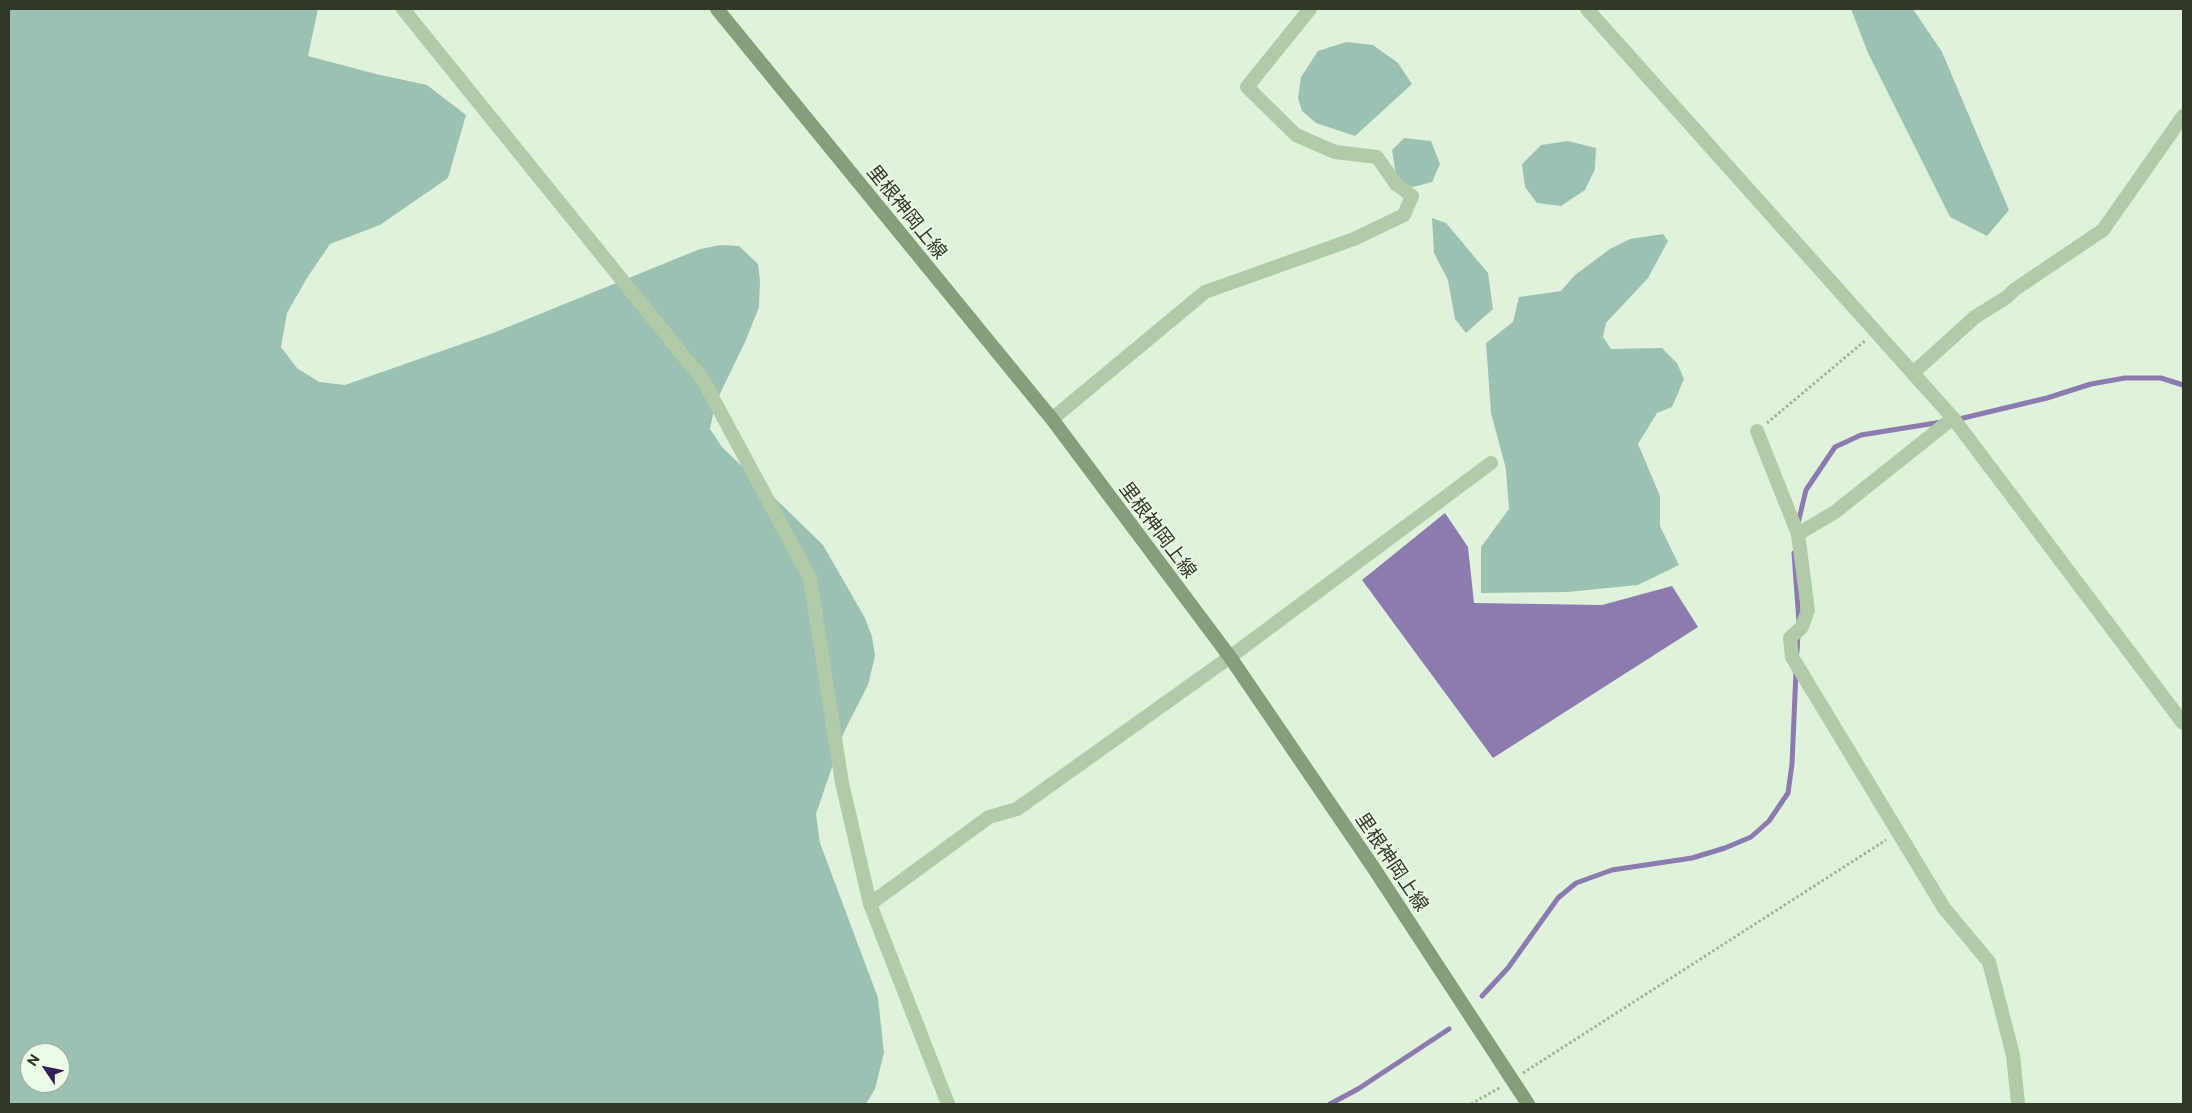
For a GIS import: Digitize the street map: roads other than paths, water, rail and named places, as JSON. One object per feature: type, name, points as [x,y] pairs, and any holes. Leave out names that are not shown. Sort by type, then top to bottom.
[{"type":"main road","name":"里根神岡上線","points":[[717,9],[1052,420],[1230,658],[1373,867],[1528,1104]]},
{"type":"street","points":[[403,9],[704,380],[810,578],[842,783],[870,904],[948,1104]]},
{"type":"street","points":[[1052,420],[1205,292],[1354,239],[1404,215],[1412,196],[1396,184],[1377,157],[1335,152],[1296,135],[1247,87],[1310,9]]},
{"type":"street","points":[[1587,9],[1953,418],[2183,723]]},
{"type":"street","points":[[1913,373],[1975,317],[2008,297],[2014,290],[2103,230],[2183,116]]},
{"type":"street","points":[[1798,534],[1835,512],[1953,418]]},
{"type":"street","points":[[1757,431],[1798,534],[1808,610],[1802,627],[1790,638],[1792,657],[1944,908],[1989,962],[2013,1055],[2018,1104]]},
{"type":"street","points":[[870,904],[989,817],[1017,809],[1230,658],[1491,464]]},
{"type":"waterway","points":[[1955,420],[2047,398],[2091,384],[2125,378],[2161,378],[2183,385]]},
{"type":"waterway","points":[[1798,523],[1806,490],[1835,447],[1861,435],[1942,422]]},
{"type":"waterway","points":[[1794,553],[1799,622]]},
{"type":"waterway","points":[[1797,652],[1798,633]]},
{"type":"waterway","points":[[1482,996],[1508,968],[1558,898],[1576,883],[1612,870],[1692,858],[1725,848],[1751,837],[1769,821],[1788,793],[1792,764],[1796,671]]},
{"type":"waterway","points":[[1330,1104],[1358,1089],[1449,1029]]}]
